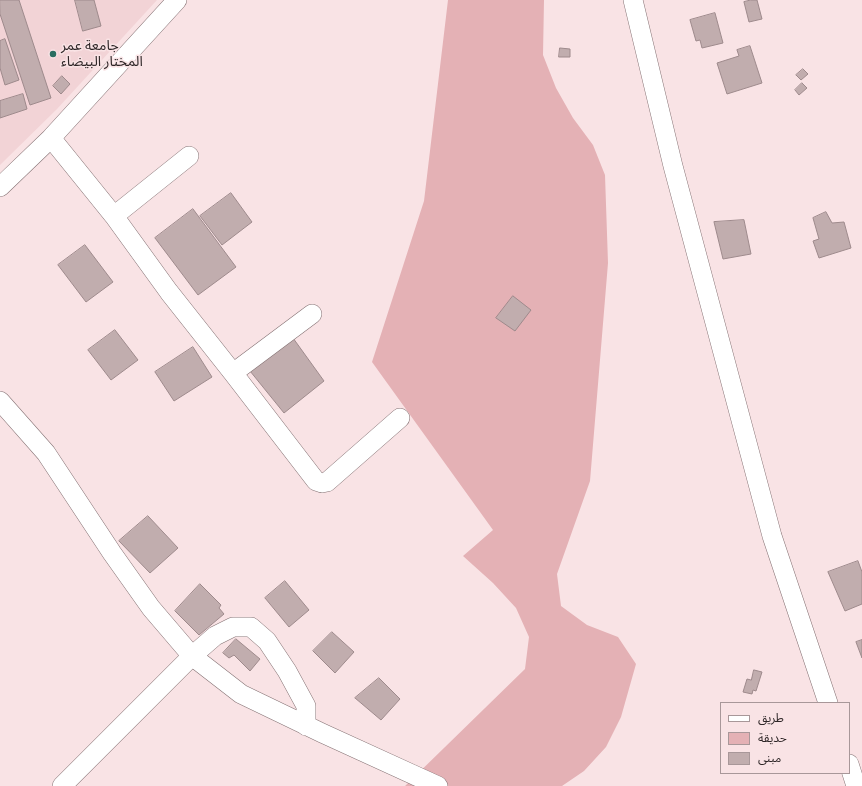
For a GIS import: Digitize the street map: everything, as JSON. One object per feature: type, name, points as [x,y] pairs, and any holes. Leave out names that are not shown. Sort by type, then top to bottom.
[{"type":"street","points":[[0,187],[51,138],[177,0]]},
{"type":"street","points":[[633,0],[673,166],[772,536],[828,702]]},
{"type":"street","points":[[51,138],[114,216],[169,292],[316,481],[322,483],[327,482],[400,418]]},
{"type":"street","points":[[114,216],[189,156]]},
{"type":"street","points":[[233,373],[312,314]]},
{"type":"street","points":[[0,401],[46,453],[120,565],[151,608],[192,656],[241,694],[306,726],[438,786]]},
{"type":"street","points":[[62,786],[192,656],[215,636],[233,626],[251,627],[267,641],[287,671],[306,706],[306,726]]},
{"type":"street","points":[[850,767],[856,786]]},
{"type":"shaded area","name":"جامعة عمر المختار البيضاء","points":[[0,0],[157,0],[57,109],[0,165]]},
{"type":"green space","points":[[448,0],[544,0],[543,55],[556,88],[573,118],[593,145],[605,175],[608,263],[590,481],[557,574],[561,606],[587,625],[618,637],[636,664],[621,717],[606,747],[584,771],[562,786],[405,786],[525,669],[529,637],[516,608],[493,583],[463,556],[493,530],[372,362],[424,201]]},
{"type":"building","points":[[0,0],[19,0],[51,98],[30,105],[0,14]]},
{"type":"building","points":[[75,0],[94,0],[101,26],[83,31]]},
{"type":"building","points":[[757,0],[762,19],[749,22],[744,2]]},
{"type":"building","points":[[715,13],[723,43],[702,48],[700,40],[696,41],[690,20]]},
{"type":"building","points":[[5,39],[19,80],[5,85],[0,68],[0,41]]},
{"type":"building","points":[[750,46],[762,83],[727,94],[717,63],[739,56],[737,50]]},
{"type":"building","points":[[560,48],[570,49],[570,57],[559,57]]},
{"type":"building","points":[[803,69],[808,74],[801,80],[796,75]]},
{"type":"building","points":[[62,76],[70,84],[61,94],[53,86]]},
{"type":"building","points":[[802,83],[807,88],[799,95],[795,90]]},
{"type":"building","points":[[23,94],[27,109],[0,118],[0,101]]},
{"type":"building","points":[[231,193],[252,222],[222,245],[200,216]]},
{"type":"building","points":[[193,209],[236,267],[198,295],[155,238]]},
{"type":"building","points":[[826,212],[832,223],[844,222],[851,248],[819,258],[813,241],[819,239],[813,218]]},
{"type":"building","points":[[744,220],[751,254],[723,259],[714,222]]},
{"type":"building","points":[[85,245],[113,282],[86,302],[58,265]]},
{"type":"building","points":[[513,296],[531,310],[515,331],[496,318]]},
{"type":"building","points":[[115,330],[138,360],[111,380],[88,350]]},
{"type":"building","points":[[293,338],[324,381],[284,413],[250,371]]},
{"type":"building","points":[[193,347],[212,377],[174,401],[155,372]]},
{"type":"building","points":[[148,516],[178,548],[150,573],[119,541]]},
{"type":"building","points":[[858,561],[862,572],[862,604],[845,611],[828,572]]},
{"type":"building","points":[[285,581],[309,610],[289,627],[265,598]]},
{"type":"building","points":[[200,584],[221,605],[219,608],[224,614],[199,635],[175,611]]},
{"type":"building","points":[[332,632],[354,652],[335,673],[313,651]]},
{"type":"building","points":[[236,639],[260,659],[250,671],[234,655],[229,658],[223,653]]},
{"type":"building","points":[[862,640],[862,658],[856,642]]},
{"type":"building","points":[[754,670],[762,672],[756,691],[753,690],[752,694],[743,692],[747,679],[751,680]]},
{"type":"building","points":[[379,678],[400,699],[381,720],[355,698]]},
{"type":"place","name":"جامعة عمر المختار البيضاء","points":[[53,54]]}]
